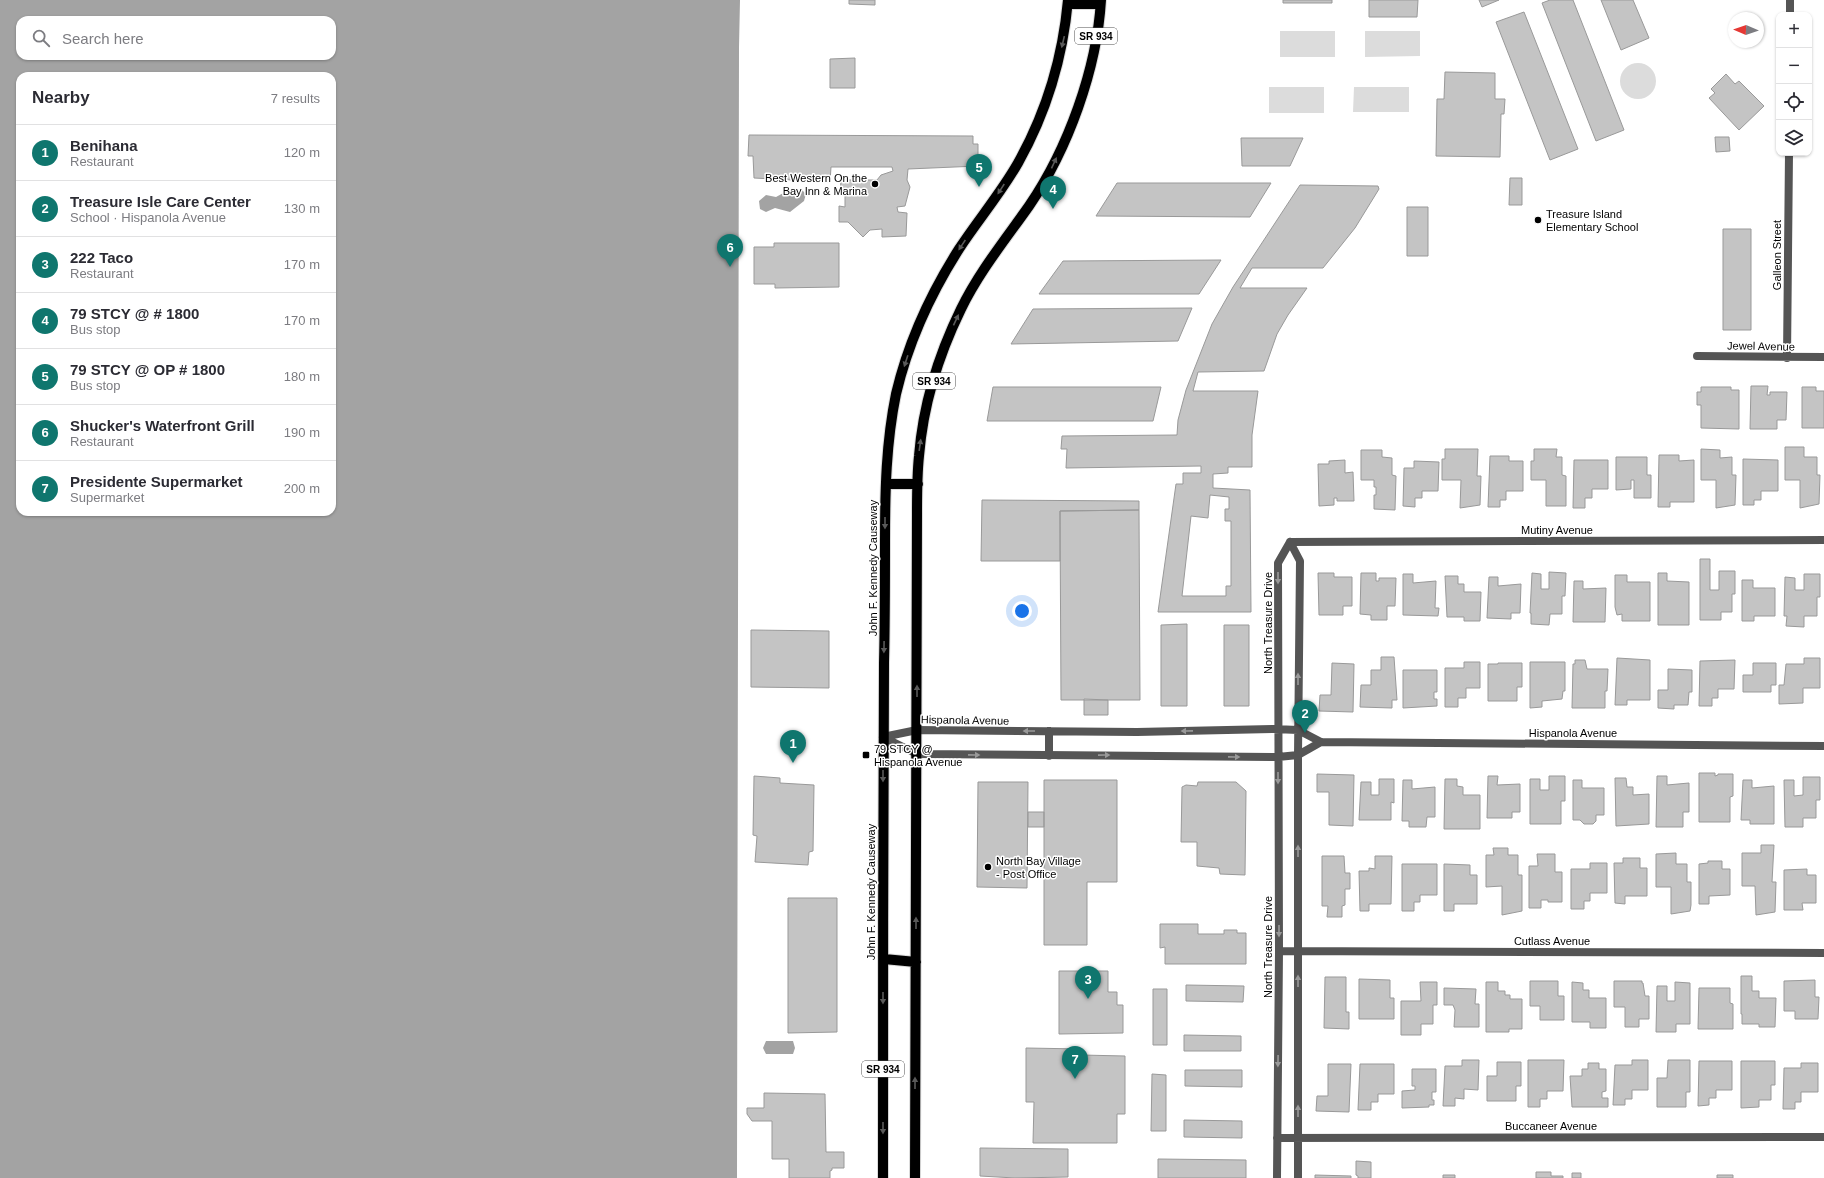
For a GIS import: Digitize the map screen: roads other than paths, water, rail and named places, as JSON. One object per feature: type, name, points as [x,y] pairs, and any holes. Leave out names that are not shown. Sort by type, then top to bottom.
[{"type":"main road","points":[[1068,2],[1100,2]]},
{"type":"main road","name":"John F. Kennedy Causeway","points":[[883,1178],[883,738],[887,453],[897,392],[905,362],[917,331],[930,299],[944,273],[1004,185],[1031,139],[1051,86],[1059,58],[1064,36],[1068,2]]},
{"type":"main road","name":"SR 934","points":[[915,1178],[918,484],[919,455],[925,416],[938,366],[949,334],[974,285],[1029,205],[1051,170],[1063,144],[1090,67],[1100,2]]},
{"type":"main road","points":[[886,484],[918,484]]},
{"type":"main road","points":[[884,960],[916,962]]},
{"type":"street","points":[[1790,0],[1790,12]]},
{"type":"street","name":"Galleon Street","points":[[1787,358],[1789,156]]},
{"type":"street","name":"Jewel Avenue","points":[[1697,356],[1824,358]]},
{"type":"street","name":"Mutiny Avenue","points":[[1290,542],[1824,540]]},
{"type":"street","points":[[1290,542],[1300,561],[1298,730],[1298,1178]]},
{"type":"street","name":"North Treasure Drive","points":[[1277,1178],[1279,951],[1278,757],[1280,730],[1278,563],[1290,542]]},
{"type":"street","name":"Hispanola Avenue","points":[[883,738],[917,730],[1137,732],[1298,730],[1321,742],[1824,746]]},
{"type":"street","points":[[1049,731],[1049,756]]},
{"type":"street","name":"Hispanola Avenue","points":[[883,738],[917,754],[1049,756],[1137,754],[1278,757],[1298,755],[1321,742]]},
{"type":"street","name":"Cutlass Avenue","points":[[1279,951],[1824,953]]},
{"type":"street","name":"Buccaneer Avenue","points":[[1277,1138],[1824,1136]]},
{"type":"place","name":"Best Western On the Bay Inn & Marina","points":[[875,184]]},
{"type":"place","name":"79 STCY @ OP # 1800","points":[[979,187]]},
{"type":"place","name":"79 STCY @ # 1800","points":[[1053,209]]},
{"type":"place","name":"Treasure Island Elementary School","points":[[1538,220]]},
{"type":"place","name":"Shucker's Waterfront Grill","points":[[730,267]]},
{"type":"place","name":"Treasure Isle Care Center","points":[[1305,733]]},
{"type":"place","name":"79 STCY @ Hispanola Avenue","points":[[866,755]]},
{"type":"place","name":"Benihana","points":[[793,763]]},
{"type":"place","name":"North Bay Village - Post Office","points":[[988,867]]},
{"type":"place","name":"222 Taco","points":[[1088,999]]},
{"type":"place","name":"Presidente Supermarket","points":[[1075,1079]]}]
